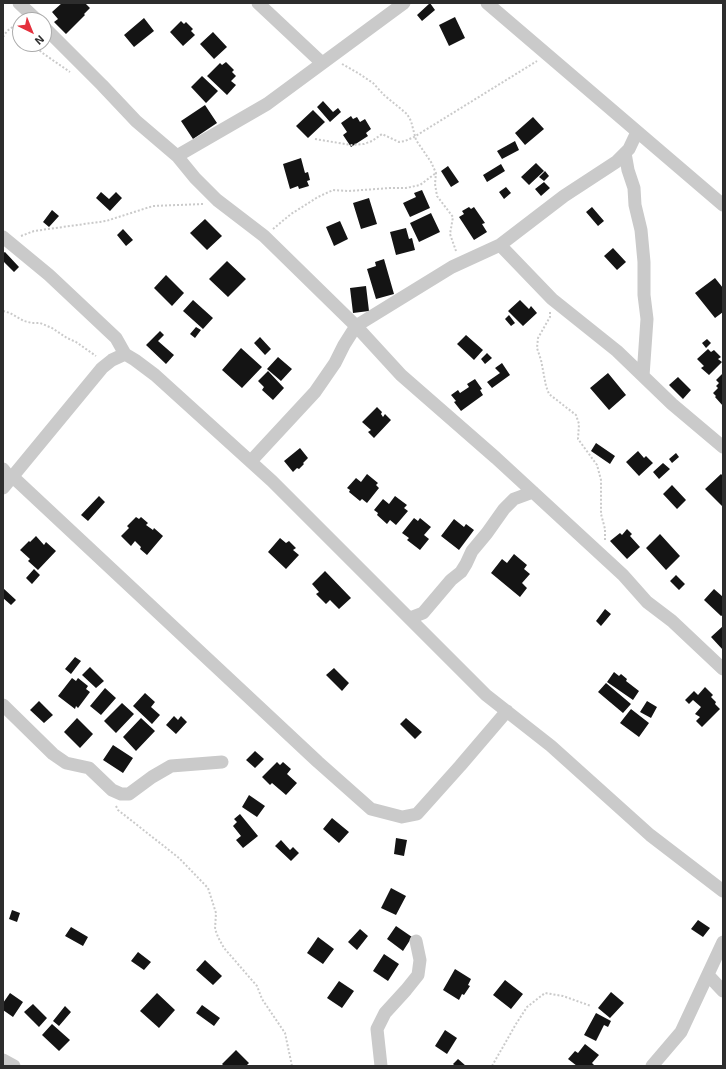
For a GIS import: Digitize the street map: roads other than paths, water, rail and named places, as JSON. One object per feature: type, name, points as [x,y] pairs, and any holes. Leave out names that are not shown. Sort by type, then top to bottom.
[{"type":"street","points":[[19,3],[29,12]]},
{"type":"street","points":[[258,3],[326,60]]},
{"type":"street","points":[[177,156],[267,104],[404,3]]},
{"type":"street","points":[[487,3],[723,205]]},
{"type":"street","points":[[52,35],[136,121],[162,145],[177,156],[195,178],[218,200],[264,236],[356,326],[401,375],[623,575],[647,602],[672,621],[723,669]]},
{"type":"street","points":[[251,461],[315,392],[335,363],[344,344],[356,326],[406,294],[460,264],[500,245],[564,196],[616,162],[629,149],[637,132]]},
{"type":"street","points":[[625,153],[628,170],[634,188],[635,205],[642,230],[644,295],[647,319],[643,376]]},
{"type":"street","points":[[6,239],[48,274],[111,333],[116,338],[125,354],[155,375],[251,461],[486,695],[551,746],[650,835],[723,891]]},
{"type":"street","points":[[500,245],[552,299],[617,351],[672,404],[723,447]]},
{"type":"street","points":[[125,354],[107,364],[8,478],[371,809],[402,817],[417,814],[507,711]]},
{"type":"street","points":[[410,618],[423,613],[451,580],[461,572],[472,551],[504,509],[514,499],[532,492]]},
{"type":"street","points":[[3,705],[53,754],[66,762],[89,768],[112,790],[121,794],[129,794],[152,777],[171,766],[222,762]]},
{"type":"street","points":[[382,1066],[377,1029],[385,1014],[418,975],[420,960],[416,940]]},
{"type":"street","points":[[652,1066],[681,1032],[723,942]]},
{"type":"street","points":[[708,975],[723,991]]},
{"type":"street","points":[[3,1060],[14,1066]]}]
